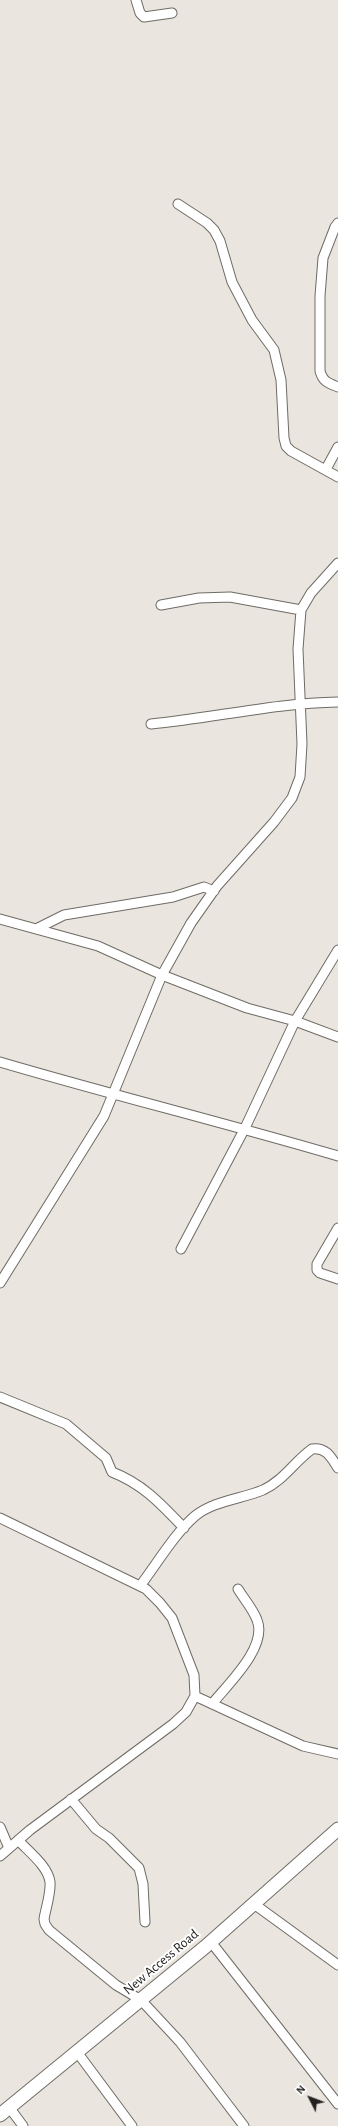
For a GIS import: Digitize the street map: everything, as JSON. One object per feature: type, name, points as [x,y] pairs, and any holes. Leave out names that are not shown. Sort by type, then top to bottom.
[{"type":"main road","name":"New Access Road","points":[[5,2111],[211,1942],[338,1829]]},
{"type":"street","points":[[136,0],[140,12],[144,17],[172,13]]},
{"type":"street","points":[[178,204],[207,223],[214,230],[220,241],[232,282],[252,320],[274,350],[281,380],[284,438],[286,446],[291,451],[338,477]]},
{"type":"street","points":[[338,223],[334,227],[323,258],[320,303],[320,371],[322,379],[338,388]]},
{"type":"street","points":[[326,469],[338,446]]},
{"type":"street","points":[[0,1283],[104,1116],[162,975],[191,923],[214,891],[274,822],[292,798],[300,777],[302,744],[298,650],[301,610],[311,593],[338,563]]},
{"type":"street","points":[[161,605],[199,598],[230,597],[301,610]]},
{"type":"street","points":[[151,724],[301,703],[338,702]]},
{"type":"street","points":[[36,928],[64,915],[173,898],[204,887],[214,891]]},
{"type":"street","points":[[0,918],[98,946],[162,975],[247,1008],[294,1021],[338,1037]]},
{"type":"street","points":[[181,1249],[245,1128],[294,1021],[338,950]]},
{"type":"street","points":[[0,1062],[112,1095],[245,1128],[338,1156]]},
{"type":"street","points":[[338,1228],[317,1264],[317,1270],[320,1273],[338,1279]]},
{"type":"street","points":[[0,1397],[66,1424],[106,1458],[112,1472],[130,1479],[154,1496],[184,1528]]},
{"type":"street","points":[[140,1586],[184,1528],[195,1516],[204,1510],[263,1490],[273,1484],[312,1449],[319,1448],[326,1451],[338,1468]]},
{"type":"street","points":[[0,1518],[140,1586],[160,1602],[172,1618],[194,1675],[195,1696],[186,1712],[174,1724],[71,1799],[18,1840],[0,1856]]},
{"type":"street","points":[[212,1704],[247,1660],[258,1643],[260,1633],[257,1620],[238,1589]]},
{"type":"street","points":[[195,1696],[303,1746],[338,1754]]},
{"type":"street","points":[[71,1799],[96,1829],[108,1838],[139,1868],[143,1884],[145,1922]]},
{"type":"street","points":[[0,1827],[9,1848]]},
{"type":"street","points":[[18,1840],[46,1871],[49,1877],[50,1883],[44,1919],[49,1930],[116,1985],[141,2000],[180,2042],[244,2126]]},
{"type":"street","points":[[254,1904],[338,1965]]},
{"type":"street","points":[[211,1942],[338,2104]]},
{"type":"street","points":[[77,2052],[132,2126]]},
{"type":"street","points":[[5,2111],[23,2126]]}]
